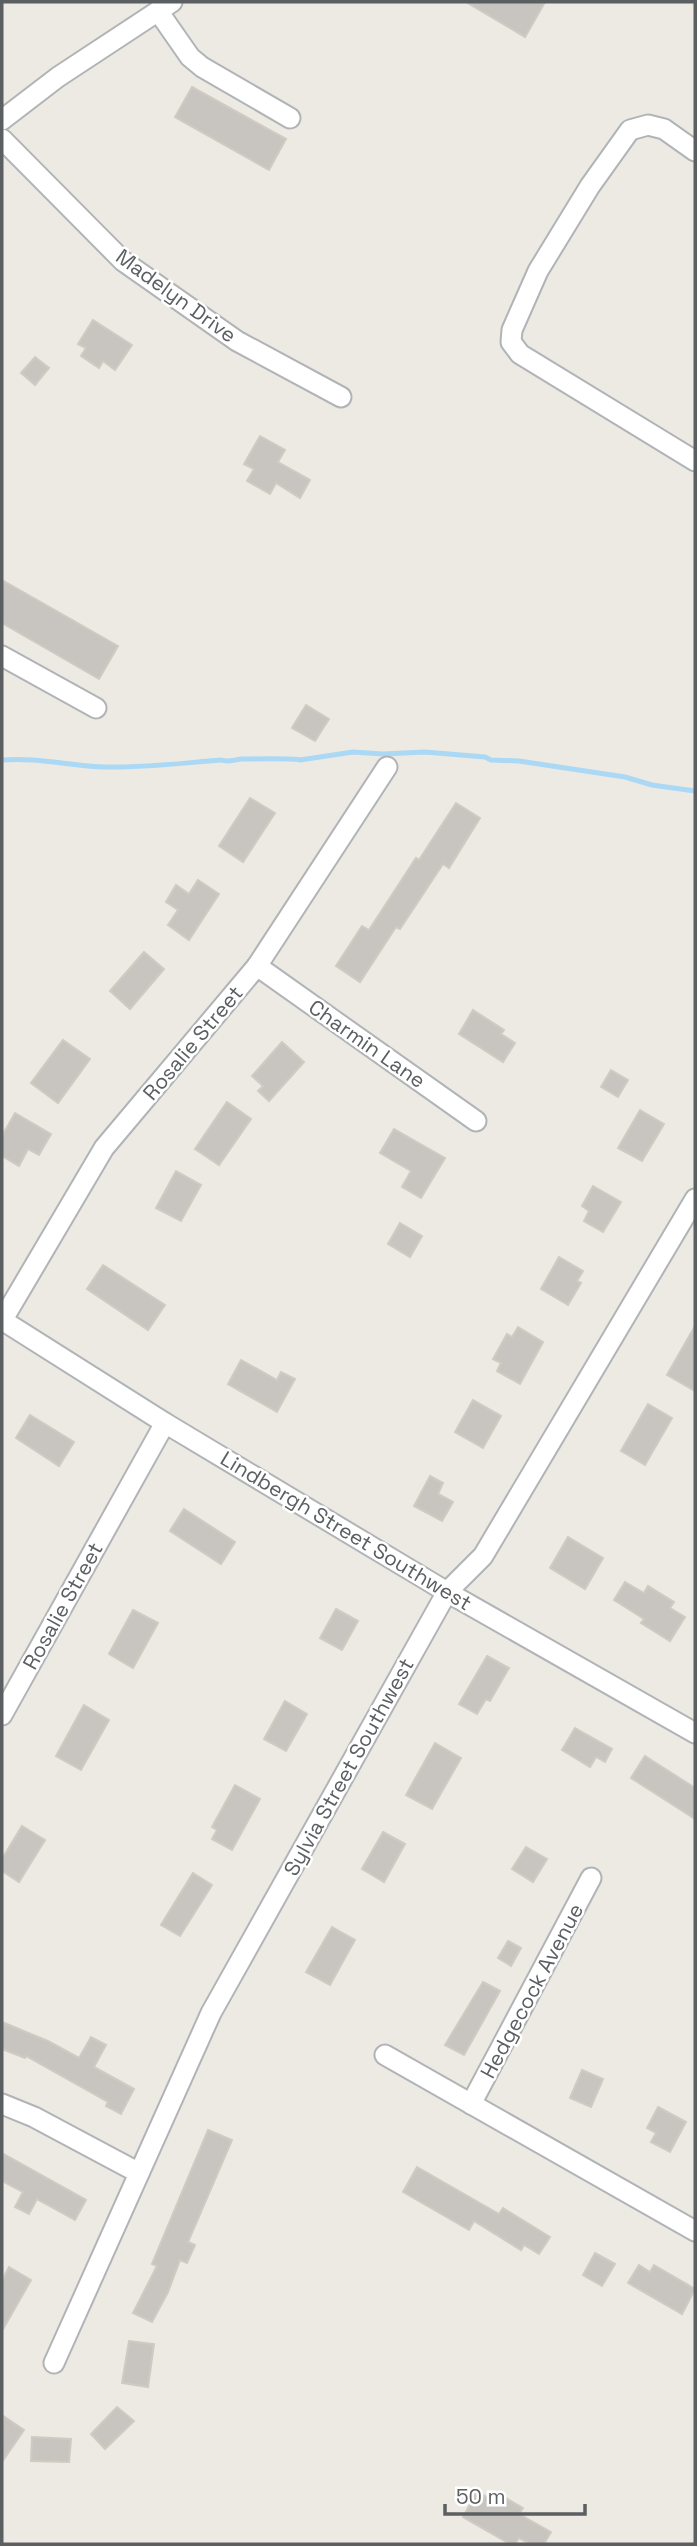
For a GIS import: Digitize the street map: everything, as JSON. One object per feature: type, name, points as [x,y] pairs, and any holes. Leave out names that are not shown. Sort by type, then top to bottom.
[{"type":"street","points":[[2,120],[58,77],[165,6],[190,57],[202,67],[290,118]]},
{"type":"street","points":[[695,151],[664,129],[648,125],[630,130],[590,186],[538,271],[512,330],[512,342],[520,354],[695,461]]},
{"type":"street","name":"Madelyn Drive","points":[[2,139],[123,261],[237,341],[341,397]]},
{"type":"street","points":[[2,656],[96,708]]},
{"type":"street","name":"Rosalie Street","points":[[2,1320],[104,1148],[257,966],[387,767]]},
{"type":"street","name":"Charmin Lane","points":[[257,966],[476,1121]]},
{"type":"street","name":"Sylvia Street Southwest","points":[[54,2363],[211,2013],[447,1592],[483,1556],[695,1199]]},
{"type":"street","name":"Lindbergh Street Southwest","points":[[2,1320],[165,1423],[447,1592],[695,1733]]},
{"type":"street","name":"Rosalie Street","points":[[2,1715],[165,1423]]},
{"type":"street","name":"Hedgecock Avenue","points":[[471,2104],[591,1878]]},
{"type":"street","points":[[385,2055],[695,2231]]},
{"type":"street","points":[[2,2105],[34,2117],[139,2173]]},
{"type":"building","points":[[466,2],[545,2],[525,37]]},
{"type":"building","points":[[192,87],[286,139],[269,170],[175,117]]},
{"type":"building","points":[[93,320],[132,345],[115,370],[103,361],[99,368],[81,356],[86,348],[78,344]]},
{"type":"building","points":[[35,357],[49,368],[35,385],[21,373]]},
{"type":"building","points":[[260,436],[285,450],[278,462],[310,480],[300,498],[276,483],[270,494],[247,481],[254,469],[244,464]]},
{"type":"building","points":[[2,580],[118,646],[99,679],[2,623]]},
{"type":"building","points":[[306,705],[329,719],[315,741],[292,728]]},
{"type":"building","points":[[250,798],[275,813],[243,862],[219,846]]},
{"type":"building","points":[[456,803],[480,818],[449,868],[443,864],[400,929],[396,927],[360,982],[336,966],[362,926],[369,930]]},
{"type":"building","points":[[198,880],[219,894],[189,940],[168,925],[178,910],[166,902],[176,885],[189,894]]},
{"type":"building","points":[[144,952],[164,969],[130,1009],[110,991]]},
{"type":"building","points":[[473,1010],[504,1030],[501,1034],[515,1043],[503,1062],[459,1034]]},
{"type":"building","points":[[63,1040],[90,1059],[58,1103],[31,1083]]},
{"type":"building","points":[[282,1042],[304,1062],[269,1101],[258,1091],[263,1086],[252,1076]]},
{"type":"building","points":[[611,1070],[628,1080],[618,1097],[601,1087]]},
{"type":"building","points":[[227,1102],[251,1119],[219,1165],[195,1149]]},
{"type":"building","points":[[640,1110],[664,1124],[642,1161],[618,1148]]},
{"type":"building","points":[[15,1113],[51,1134],[39,1155],[28,1149],[19,1166],[2,1156],[2,1136]]},
{"type":"building","points":[[394,1129],[445,1158],[421,1198],[402,1187],[411,1171],[380,1153]]},
{"type":"building","points":[[176,1171],[201,1185],[181,1221],[156,1208]]},
{"type":"building","points":[[593,1186],[621,1202],[603,1232],[584,1221],[589,1211],[582,1206]]},
{"type":"building","points":[[400,1223],[422,1236],[410,1257],[388,1244]]},
{"type":"building","points":[[559,1257],[583,1271],[577,1281],[581,1283],[568,1305],[541,1289]]},
{"type":"building","points":[[103,1265],[165,1305],[148,1330],[87,1289]]},
{"type":"building","points":[[695,1326],[695,1391],[667,1375]]},
{"type":"building","points":[[518,1327],[543,1342],[520,1384],[497,1371],[501,1363],[493,1359],[507,1334],[512,1337]]},
{"type":"building","points":[[241,1360],[277,1380],[281,1372],[295,1379],[277,1412],[228,1384]]},
{"type":"building","points":[[473,1400],[501,1416],[483,1448],[455,1432]]},
{"type":"building","points":[[648,1404],[672,1418],[645,1465],[621,1451]]},
{"type":"building","points":[[30,1415],[74,1442],[59,1466],[16,1438]]},
{"type":"building","points":[[430,1476],[443,1483],[438,1494],[453,1502],[442,1521],[414,1506]]},
{"type":"building","points":[[184,1509],[235,1542],[221,1564],[170,1531]]},
{"type":"building","points":[[568,1537],[603,1558],[585,1589],[550,1568]]},
{"type":"building","points":[[625,1582],[644,1593],[648,1586],[674,1602],[670,1608],[685,1617],[670,1641],[641,1623],[644,1619],[614,1600]]},
{"type":"building","points":[[336,1609],[358,1621],[342,1650],[320,1638]]},
{"type":"building","points":[[133,1610],[158,1623],[133,1668],[109,1654]]},
{"type":"building","points":[[487,1656],[509,1668],[490,1701],[486,1699],[477,1714],[459,1704]]},
{"type":"building","points":[[285,1701],[307,1714],[286,1751],[264,1739]]},
{"type":"building","points":[[84,1705],[109,1720],[81,1770],[56,1756]]},
{"type":"building","points":[[575,1728],[612,1749],[605,1762],[596,1757],[590,1767],[562,1750]]},
{"type":"building","points":[[435,1743],[461,1758],[432,1809],[406,1795]]},
{"type":"building","points":[[645,1756],[695,1788],[695,1819],[631,1778]]},
{"type":"building","points":[[235,1785],[260,1799],[232,1850],[212,1839],[217,1830],[212,1827]]},
{"type":"building","points":[[22,1826],[45,1840],[19,1882],[2,1871],[2,1859]]},
{"type":"building","points":[[383,1832],[405,1844],[384,1882],[362,1869]]},
{"type":"building","points":[[526,1847],[547,1859],[533,1882],[512,1869]]},
{"type":"building","points":[[193,1873],[212,1885],[180,1936],[161,1925]]},
{"type":"building","points":[[332,1927],[355,1940],[330,1985],[306,1972]]},
{"type":"building","points":[[508,1941],[521,1948],[511,1966],[498,1958]]},
{"type":"building","points":[[483,1982],[500,1991],[464,2055],[445,2045]]},
{"type":"building","points":[[2,2022],[48,2041],[79,2058],[91,2037],[106,2045],[94,2067],[134,2089],[121,2114],[106,2106],[108,2102],[26,2056],[25,2058],[2,2049]]},
{"type":"building","points":[[582,2070],[603,2079],[591,2107],[570,2098]]},
{"type":"building","points":[[658,2107],[686,2122],[670,2152],[651,2142],[656,2133],[647,2128]]},
{"type":"building","points":[[208,2130],[232,2140],[188,2242],[195,2245],[187,2263],[180,2260],[168,2292],[152,2322],[133,2313],[157,2266],[152,2264]]},
{"type":"building","points":[[2,2153],[86,2200],[75,2220],[37,2199],[29,2214],[15,2207],[23,2192],[2,2181]]},
{"type":"building","points":[[417,2167],[499,2214],[503,2208],[550,2237],[539,2254],[524,2245],[521,2250],[474,2221],[469,2230],[403,2192]]},
{"type":"building","points":[[595,2253],[615,2264],[602,2286],[583,2275]]},
{"type":"building","points":[[639,2265],[650,2272],[654,2265],[695,2289],[682,2314],[628,2283]]},
{"type":"building","points":[[9,2267],[31,2280],[2,2331],[2,2281]]},
{"type":"building","points":[[129,2341],[154,2344],[148,2387],[122,2383]]},
{"type":"building","points":[[117,2407],[134,2421],[105,2449],[91,2434]]},
{"type":"building","points":[[2,2415],[24,2430],[2,2462]]},
{"type":"building","points":[[32,2437],[71,2439],[69,2462],[31,2461]]},
{"type":"building","points":[[477,2491],[500,2505],[504,2497],[523,2508],[519,2514],[551,2532],[544,2544],[530,2544],[519,2538],[515,2544],[510,2544],[463,2517]]},
{"type":"waterway","points":[[2,760],[119,767],[243,759],[300,760],[353,752],[425,752],[519,761],[695,791]]}]
